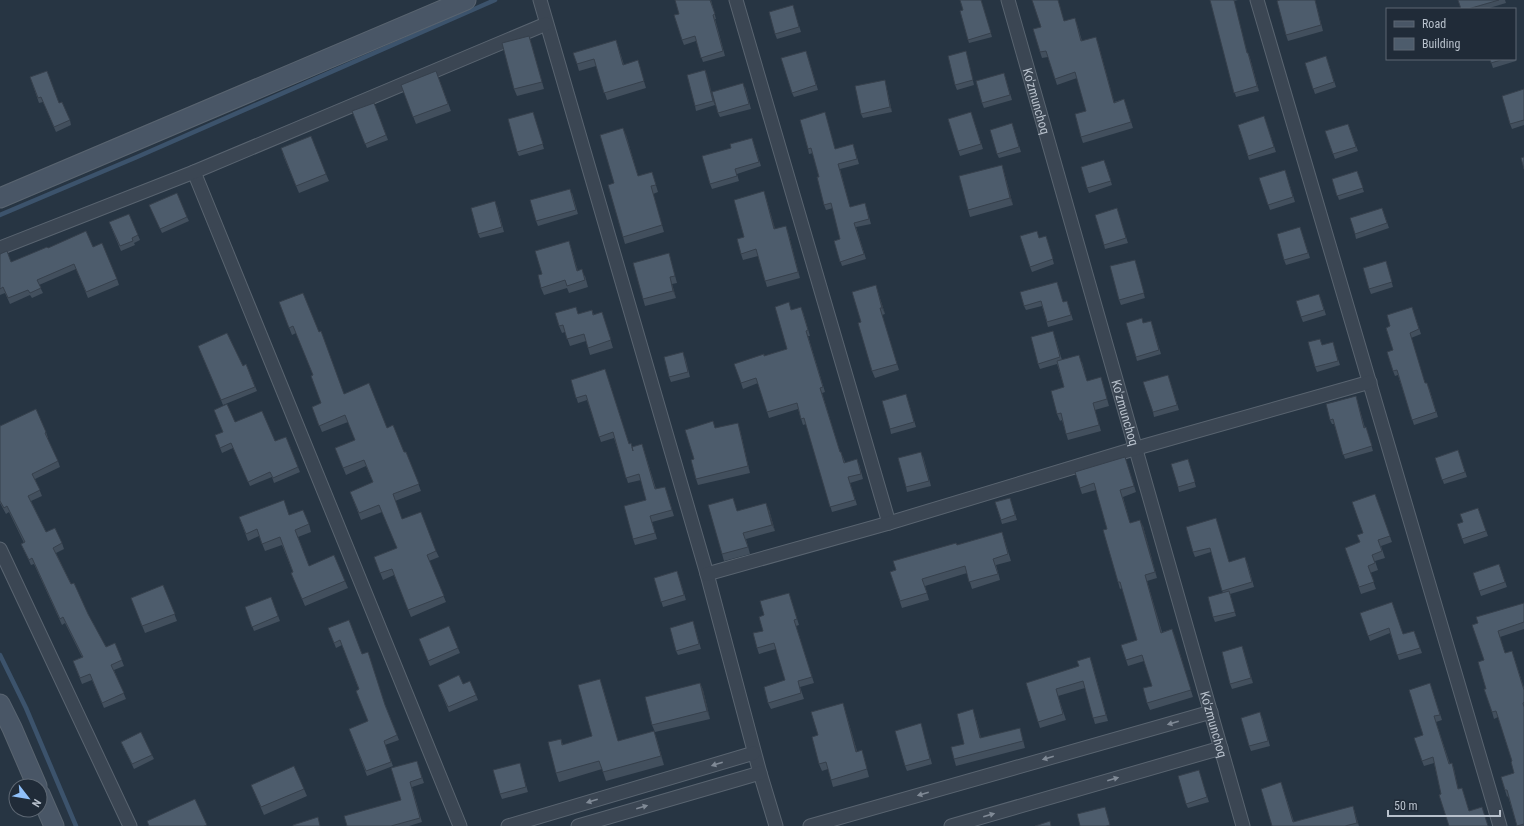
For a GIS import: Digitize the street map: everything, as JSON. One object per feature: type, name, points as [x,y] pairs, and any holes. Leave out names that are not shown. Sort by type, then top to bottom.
[{"type":"main road","points":[[0,187],[441,0]]},
{"type":"main road","points":[[0,198],[466,0]]},
{"type":"main road","points":[[0,704],[34,778]]},
{"type":"main road","points":[[48,812],[54,826]]},
{"type":"street","points":[[540,0],[707,574],[754,753],[776,826]]},
{"type":"street","points":[[736,0],[889,523]]},
{"type":"street","name":"Ko'zmunchoq","points":[[1008,0],[1137,448],[1243,826]]},
{"type":"street","points":[[1257,0],[1500,826]]},
{"type":"street","points":[[0,248],[194,172],[546,24]]},
{"type":"street","points":[[194,172],[460,826]]},
{"type":"street","points":[[707,574],[889,523],[1137,448],[1370,382]]},
{"type":"street","points":[[0,549],[130,826]]},
{"type":"street","points":[[810,826],[1211,712]]},
{"type":"street","points":[[951,826],[1221,748]]},
{"type":"street","points":[[508,826],[754,753]]},
{"type":"street","points":[[578,826],[760,773]]},
{"type":"building","points":[[675,0],[710,0],[715,14],[713,15],[723,51],[701,58],[695,36],[682,40],[674,15],[679,14]]},
{"type":"building","points":[[960,0],[981,0],[991,33],[968,40],[960,11],[963,10]]},
{"type":"building","points":[[1032,0],[1058,0],[1064,21],[1075,18],[1081,41],[1096,37],[1114,103],[1124,99],[1131,122],[1081,137],[1075,114],[1086,111],[1075,72],[1055,79],[1046,51],[1040,52],[1033,29],[1041,27]]},
{"type":"building","points":[[1210,0],[1234,0],[1257,86],[1234,93]]},
{"type":"building","points":[[1315,0],[1321,25],[1286,35],[1277,1]]},
{"type":"building","points":[[1458,0],[1499,0],[1471,8],[1461,8]]},
{"type":"building","points":[[793,5],[799,27],[775,34],[769,12]]},
{"type":"building","points":[[529,36],[542,82],[514,89],[502,43]]},
{"type":"building","points":[[616,40],[623,65],[638,60],[644,81],[604,93],[594,59],[577,64],[573,53]]},
{"type":"building","points":[[806,51],[816,85],[792,93],[781,58]]},
{"type":"building","points":[[966,51],[973,80],[955,85],[948,56]]},
{"type":"building","points":[[1326,56],[1334,82],[1313,89],[1305,63]]},
{"type":"building","points":[[1490,60],[1501,60],[1491,63]]},
{"type":"building","points":[[705,70],[713,101],[695,106],[687,75]]},
{"type":"building","points":[[47,71],[59,103],[62,102],[70,120],[54,127],[41,97],[38,98],[30,77]]},
{"type":"building","points":[[436,71],[448,104],[413,117],[401,85]]},
{"type":"building","points":[[1004,73],[1010,95],[982,103],[976,81]]},
{"type":"building","points":[[885,80],[890,107],[861,114],[855,86]]},
{"type":"building","points":[[743,83],[749,104],[718,113],[712,92]]},
{"type":"building","points":[[1524,89],[1524,120],[1510,124],[1502,96]]},
{"type":"building","points":[[374,103],[386,135],[365,144],[352,111]]},
{"type":"building","points":[[533,112],[543,144],[517,152],[508,119]]},
{"type":"building","points":[[825,112],[835,149],[853,144],[857,159],[838,164],[850,207],[865,203],[869,219],[854,223],[864,254],[840,262],[834,241],[840,239],[831,203],[824,205],[817,177],[819,177],[811,148],[808,149],[800,120]]},
{"type":"building","points":[[971,112],[981,144],[958,151],[948,119]]},
{"type":"building","points":[[1264,116],[1274,147],[1248,156],[1238,125]]},
{"type":"building","points":[[1012,123],[1019,147],[997,154],[990,130]]},
{"type":"building","points":[[1348,124],[1356,147],[1333,154],[1325,131]]},
{"type":"building","points":[[623,128],[638,176],[652,172],[656,185],[651,186],[662,225],[623,237],[608,185],[614,183],[600,135]]},
{"type":"building","points":[[311,136],[326,174],[296,186],[281,148]]},
{"type":"building","points":[[752,138],[759,162],[735,169],[737,176],[710,184],[702,156],[731,148],[730,144]]},
{"type":"building","points":[[1524,157],[1524,169],[1521,158]]},
{"type":"building","points":[[1104,160],[1111,181],[1087,188],[1081,167]]},
{"type":"building","points":[[1002,165],[1010,198],[968,210],[959,176]]},
{"type":"building","points":[[1285,170],[1293,197],[1268,205],[1259,178]]},
{"type":"building","points":[[1357,171],[1363,188],[1337,196],[1332,179]]},
{"type":"building","points":[[570,189],[576,210],[536,221],[530,200]]},
{"type":"building","points":[[764,191],[774,229],[786,226],[798,272],[765,281],[756,249],[741,254],[737,239],[744,237],[734,200]]},
{"type":"building","points":[[177,193],[187,217],[160,229],[149,205]]},
{"type":"building","points":[[495,201],[502,227],[478,234],[471,208]]},
{"type":"building","points":[[1117,208],[1126,238],[1104,245],[1095,215]]},
{"type":"building","points":[[1382,208],[1387,223],[1355,234],[1350,218]]},
{"type":"building","points":[[129,214],[138,235],[132,238],[133,241],[120,246],[109,222]]},
{"type":"building","points":[[1300,227],[1308,253],[1284,260],[1277,234]]},
{"type":"building","points":[[86,231],[93,247],[102,243],[117,279],[86,292],[74,264],[37,280],[41,288],[30,293],[28,290],[8,298],[3,287],[0,289],[0,254],[7,251],[11,262]]},
{"type":"building","points":[[1037,231],[1039,238],[1046,236],[1053,259],[1030,267],[1020,236]]},
{"type":"building","points":[[569,241],[577,271],[582,269],[585,280],[567,286],[565,280],[541,288],[538,275],[542,274],[535,251]]},
{"type":"building","points":[[669,253],[675,276],[670,277],[673,291],[643,299],[633,263]]},
{"type":"building","points":[[1135,260],[1144,293],[1119,300],[1110,266]]},
{"type":"building","points":[[1386,261],[1392,282],[1369,289],[1363,268]]},
{"type":"building","points":[[1057,282],[1063,302],[1067,301],[1071,315],[1047,322],[1041,301],[1024,306],[1020,292]]},
{"type":"building","points":[[876,285],[882,308],[880,308],[897,364],[872,371],[858,323],[861,322],[852,292]]},
{"type":"building","points":[[303,293],[319,332],[321,331],[344,394],[369,383],[387,428],[393,425],[404,452],[406,452],[419,484],[393,494],[402,519],[421,512],[436,551],[427,555],[444,596],[408,610],[392,569],[380,573],[374,557],[397,548],[379,505],[359,513],[350,492],[373,482],[364,460],[343,468],[335,448],[355,440],[345,415],[319,426],[312,407],[321,403],[311,376],[313,375],[293,326],[289,328],[279,302]]},
{"type":"building","points":[[1319,294],[1324,310],[1301,317],[1296,301]]},
{"type":"building","points":[[789,302],[791,310],[801,307],[808,330],[806,331],[823,387],[820,388],[844,463],[857,459],[861,474],[848,477],[855,500],[830,507],[804,418],[801,419],[797,403],[767,412],[756,378],[741,383],[734,364],[764,354],[764,356],[787,349],[775,307]]},
{"type":"building","points":[[576,307],[578,314],[592,310],[593,315],[602,312],[611,340],[588,348],[584,334],[567,339],[563,325],[559,326],[555,313]]},
{"type":"building","points":[[1412,307],[1419,329],[1410,333],[1425,383],[1427,383],[1436,412],[1412,420],[1397,370],[1393,371],[1387,352],[1393,350],[1386,328],[1390,326],[1387,315]]},
{"type":"building","points":[[1142,318],[1143,323],[1151,321],[1159,350],[1136,357],[1126,323]]},
{"type":"building","points":[[1053,331],[1060,357],[1038,364],[1031,337]]},
{"type":"building","points":[[227,333],[243,366],[246,364],[255,387],[221,400],[198,346]]},
{"type":"building","points":[[1320,339],[1322,345],[1333,342],[1338,361],[1315,367],[1308,342]]},
{"type":"building","points":[[683,352],[688,372],[669,377],[664,357]]},
{"type":"building","points":[[1079,355],[1087,381],[1101,377],[1107,399],[1093,403],[1099,425],[1066,434],[1061,413],[1057,414],[1051,391],[1064,387],[1057,361]]},
{"type":"building","points":[[605,369],[629,444],[631,443],[632,447],[642,444],[655,489],[665,487],[672,510],[650,516],[655,533],[633,539],[624,506],[646,500],[639,474],[626,478],[613,432],[599,437],[586,395],[576,398],[571,380]]},
{"type":"building","points":[[1168,375],[1177,405],[1153,412],[1143,382]]},
{"type":"building","points":[[906,394],[914,422],[890,429],[882,401]]},
{"type":"building","points":[[1356,396],[1364,428],[1366,427],[1372,446],[1343,455],[1333,419],[1330,420],[1326,404]]},
{"type":"building","points":[[227,404],[235,422],[262,411],[275,441],[286,437],[298,467],[273,478],[270,472],[248,482],[231,443],[220,448],[215,435],[223,432],[214,410]]},
{"type":"building","points":[[36,409],[58,461],[32,474],[40,490],[28,496],[46,532],[55,528],[62,543],[53,548],[71,584],[74,583],[88,614],[106,647],[115,643],[122,660],[111,665],[124,693],[102,703],[90,674],[80,678],[73,661],[83,657],[63,617],[60,619],[32,558],[29,560],[21,544],[25,542],[7,506],[4,508],[0,501],[0,426]]},
{"type":"building","points":[[713,421],[715,428],[738,423],[748,466],[696,479],[691,460],[694,459],[685,430]]},
{"type":"building","points":[[1458,450],[1465,472],[1442,480],[1435,458]]},
{"type":"building","points":[[921,452],[929,481],[906,487],[898,458]]},
{"type":"building","points":[[1125,457],[1134,486],[1120,490],[1130,523],[1140,520],[1155,572],[1145,575],[1161,633],[1172,629],[1191,690],[1147,703],[1143,688],[1152,686],[1142,655],[1126,660],[1121,645],[1137,640],[1103,530],[1107,529],[1094,483],[1080,488],[1075,472]]},
{"type":"building","points":[[1188,459],[1195,482],[1178,487],[1171,464]]},
{"type":"building","points":[[1375,494],[1390,536],[1378,540],[1382,551],[1372,555],[1375,563],[1368,566],[1374,582],[1359,587],[1345,548],[1360,542],[1357,535],[1363,533],[1352,502]]},
{"type":"building","points":[[733,498],[737,511],[766,503],[772,525],[743,533],[748,547],[722,554],[708,505]]},
{"type":"building","points":[[1010,498],[1015,515],[1001,520],[995,502]]},
{"type":"building","points":[[284,500],[289,515],[303,510],[309,524],[295,530],[309,566],[334,555],[345,581],[302,599],[291,573],[293,572],[280,537],[262,544],[257,529],[246,534],[239,517]]},
{"type":"building","points":[[1478,508],[1486,531],[1462,539],[1457,524],[1463,522],[1460,514]]},
{"type":"building","points":[[1216,518],[1229,562],[1245,557],[1252,582],[1222,591],[1210,548],[1193,552],[1186,527]]},
{"type":"building","points":[[1002,532],[1008,554],[993,559],[998,574],[969,582],[965,566],[922,579],[927,593],[900,601],[890,572],[896,570],[893,561]]},
{"type":"building","points":[[1499,564],[1505,582],[1479,591],[1473,573]]},
{"type":"building","points":[[677,571],[684,595],[661,602],[654,578]]},
{"type":"building","points":[[163,585],[175,614],[142,626],[131,598]]},
{"type":"building","points":[[1229,591],[1235,612],[1213,617],[1208,597]]},
{"type":"building","points":[[789,593],[797,619],[794,620],[812,677],[798,681],[801,693],[768,703],[764,687],[785,680],[774,643],[757,648],[753,633],[763,631],[759,617],[764,615],[760,601]]},
{"type":"building","points":[[271,597],[278,616],[252,627],[245,607]]},
{"type":"building","points":[[1392,602],[1403,634],[1414,631],[1420,648],[1397,655],[1389,628],[1368,636],[1360,613]]},
{"type":"building","points":[[1524,603],[1524,622],[1498,631],[1505,653],[1512,651],[1524,690],[1524,824],[1517,826],[1507,790],[1505,790],[1501,777],[1514,773],[1512,761],[1496,711],[1492,712],[1484,689],[1486,689],[1478,662],[1484,660],[1472,625],[1478,623],[1476,617]]},
{"type":"building","points":[[349,620],[362,654],[368,652],[385,705],[397,735],[384,741],[391,762],[366,771],[349,729],[368,721],[356,691],[359,689],[340,640],[334,643],[328,628]]},
{"type":"building","points":[[693,621],[699,644],[676,651],[670,628]]},
{"type":"building","points":[[449,626],[458,648],[428,661],[419,639]]},
{"type":"building","points":[[1242,646],[1251,678],[1230,684],[1222,652]]},
{"type":"building","points":[[1090,657],[1106,715],[1093,718],[1083,681],[1056,689],[1063,714],[1038,722],[1026,683],[1079,666],[1077,661]]},
{"type":"building","points":[[459,675],[463,684],[470,681],[476,695],[448,707],[438,685]]},
{"type":"building","points":[[600,679],[618,741],[654,731],[661,756],[603,772],[599,761],[556,773],[548,742],[561,739],[562,745],[592,736],[578,685]]},
{"type":"building","points":[[700,683],[707,711],[652,725],[645,697]]},
{"type":"building","points":[[1430,683],[1440,715],[1434,716],[1449,764],[1452,763],[1458,789],[1462,788],[1469,811],[1482,807],[1488,826],[1449,826],[1439,795],[1441,794],[1433,757],[1422,761],[1414,738],[1423,735],[1409,690]]},
{"type":"building","points":[[843,703],[856,752],[862,750],[867,769],[831,780],[826,762],[819,764],[812,737],[818,735],[811,712]]},
{"type":"building","points":[[973,709],[980,738],[1020,728],[1023,741],[954,759],[951,747],[964,744],[957,714]]},
{"type":"building","points":[[1260,712],[1268,741],[1249,746],[1241,718]]},
{"type":"building","points":[[921,723],[930,759],[905,766],[895,731]]},
{"type":"building","points":[[141,732],[152,755],[132,764],[121,742]]},
{"type":"building","points":[[417,761],[422,778],[410,782],[420,818],[391,826],[347,826],[344,816],[401,800],[391,768]]},
{"type":"building","points":[[520,763],[526,787],[500,794],[493,770]]},
{"type":"building","points":[[294,766],[304,789],[261,807],[251,785]]},
{"type":"building","points":[[1199,770],[1207,797],[1186,804],[1178,776]]},
{"type":"building","points":[[1281,782],[1293,822],[1353,806],[1357,823],[1345,826],[1272,826],[1261,789]]},
{"type":"building","points":[[195,799],[207,825],[149,826],[147,821]]},
{"type":"building","points":[[1105,807],[1110,825],[1080,826],[1077,814]]},
{"type":"building","points":[[318,817],[320,826],[293,826],[293,825]]},
{"type":"building","points":[[1050,821],[1051,826],[1035,826]]},
{"type":"waterway","points":[[0,215],[137,157],[495,0]]},
{"type":"waterway","points":[[0,655],[26,708],[76,826]]}]
